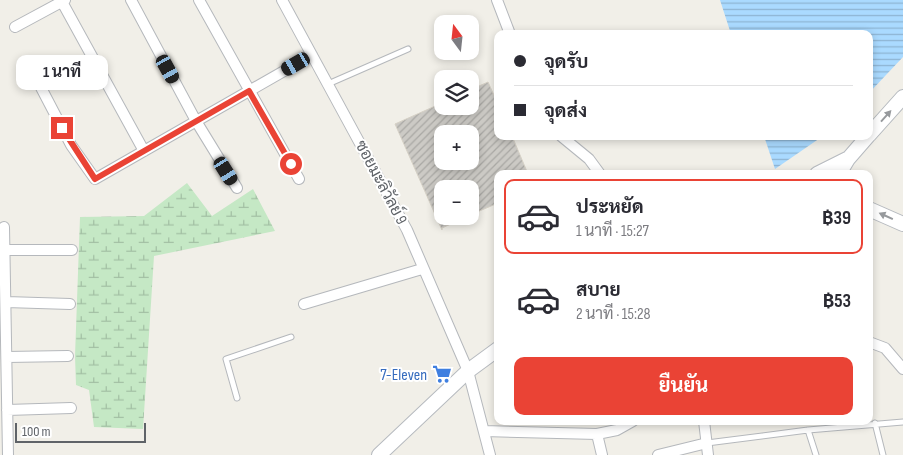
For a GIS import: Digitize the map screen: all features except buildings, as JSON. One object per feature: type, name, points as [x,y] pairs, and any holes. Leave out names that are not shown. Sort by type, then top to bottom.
[{"type":"main road","points":[[873,130],[903,97]]},
{"type":"main road","points":[[841,170],[865,140]]},
{"type":"main road","points":[[825,170],[848,159]]},
{"type":"main road","points":[[873,210],[903,224]]},
{"type":"main road","points":[[379,455],[468,371],[494,352]]},
{"type":"street","points":[[15,28],[63,0],[144,151]]},
{"type":"street","points":[[131,0],[196,121],[237,188]]},
{"type":"street","points":[[199,0],[299,179]]},
{"type":"street","name":"ซอยมะลิวัลย์ 9","points":[[282,0],[407,230],[422,269],[468,371],[490,455]]},
{"type":"street","points":[[497,0],[508,30]]},
{"type":"street","points":[[36,78],[71,145],[95,179],[312,55]]},
{"type":"street","points":[[566,140],[589,159],[597,170]]},
{"type":"street","points":[[4,227],[8,455]]},
{"type":"street","points":[[5,250],[72,250]]},
{"type":"street","points":[[304,304],[422,269]]},
{"type":"street","points":[[6,302],[70,304]]},
{"type":"street","points":[[873,344],[885,348],[903,369]]},
{"type":"street","points":[[7,356],[68,356]]},
{"type":"street","points":[[7,410],[71,408]]},
{"type":"street","points":[[484,431],[597,434],[617,430],[626,425]]},
{"type":"street","points":[[704,425],[708,455]]},
{"type":"street","points":[[597,434],[602,455]]},
{"type":"street","points":[[658,455],[707,444]]},
{"type":"lane","points":[[328,84],[408,49]]},
{"type":"lane","points":[[237,398],[226,359],[291,337]]},
{"type":"lane","points":[[883,455],[875,423],[903,422]]},
{"type":"lane","points":[[707,444],[856,425]]},
{"type":"lane","points":[[808,430],[816,455]]},
{"type":"green space","points":[[187,183],[212,216],[253,189],[275,231],[154,256],[143,429],[94,427],[89,390],[76,385],[75,356],[80,217],[144,216]]},
{"type":"water","points":[[720,0],[903,0],[903,57],[873,89],[873,30],[730,30]]},
{"type":"water","points":[[765,140],[817,140],[775,169]]},
{"type":"place","name":"7-Eleven","points":[[442,374]]},
{"type":"route","points":[[62,128],[71,145],[95,179],[249,91],[291,164]]}]
